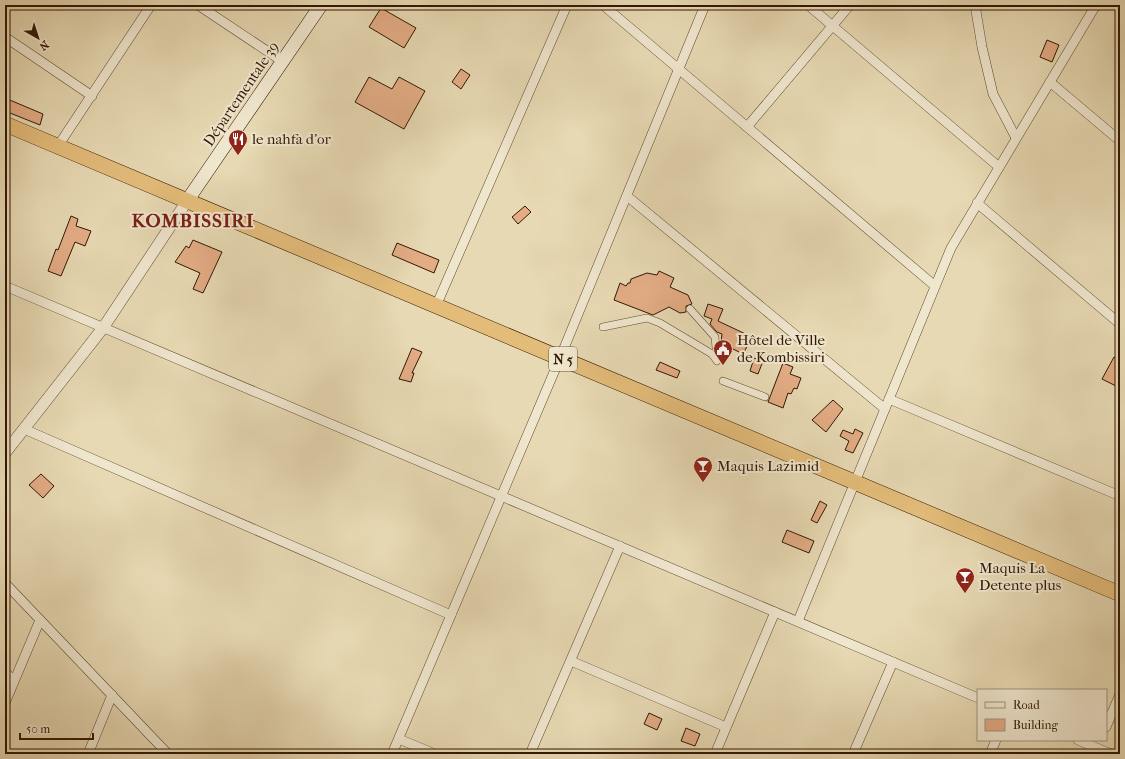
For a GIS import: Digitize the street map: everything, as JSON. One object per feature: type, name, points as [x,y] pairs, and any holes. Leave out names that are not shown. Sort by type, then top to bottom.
[{"type":"highway","name":"N 5","points":[[5,124],[1120,594]]},
{"type":"main road","name":"Départementale 39","points":[[187,201],[321,5]]},
{"type":"street","points":[[58,146],[151,5]]},
{"type":"street","points":[[198,5],[282,61]]},
{"type":"street","points":[[436,306],[567,5]]},
{"type":"street","points":[[603,5],[935,286]]},
{"type":"street","points":[[392,754],[560,358],[705,5]]},
{"type":"street","points":[[808,5],[999,167]]},
{"type":"street","points":[[746,127],[850,5]]},
{"type":"street","points":[[975,5],[982,47],[993,94],[1016,138]]},
{"type":"street","points":[[798,621],[951,248],[1096,5]]},
{"type":"street","points":[[5,37],[92,96]]},
{"type":"street","points":[[1050,82],[1120,141]]},
{"type":"street","points":[[627,196],[885,408]]},
{"type":"street","points":[[5,453],[104,328],[187,201]]},
{"type":"street","points":[[977,203],[1120,324]]},
{"type":"street","points":[[5,286],[977,698]]},
{"type":"street","points":[[603,327],[647,318],[660,323],[712,354],[717,361],[715,337],[690,309]]},
{"type":"street","points":[[723,381],[765,397]]},
{"type":"street","points":[[889,399],[1120,496]]},
{"type":"street","points":[[24,429],[451,615]]},
{"type":"street","points":[[530,754],[620,546]]},
{"type":"street","points":[[5,583],[168,754]]},
{"type":"street","points":[[715,754],[775,612]]},
{"type":"street","points":[[5,703],[40,620]]},
{"type":"street","points":[[571,661],[726,728]]},
{"type":"street","points":[[854,754],[893,662]]},
{"type":"street","points":[[5,672],[14,681]]},
{"type":"street","points":[[1107,725],[1120,694]]},
{"type":"street","points":[[88,754],[112,695]]},
{"type":"street","points":[[399,739],[435,754]]},
{"type":"street","points":[[990,754],[996,741]]},
{"type":"street","points":[[1083,741],[1099,744],[1111,754]]},
{"type":"building","points":[[381,8],[416,28],[404,48],[369,27]]},
{"type":"building","points":[[1047,40],[1059,45],[1052,62],[1040,57]]},
{"type":"building","points":[[461,69],[470,75],[461,89],[452,82]]},
{"type":"building","points":[[369,77],[392,89],[399,77],[425,91],[404,129],[355,102]]},
{"type":"building","points":[[5,98],[43,114],[40,125],[5,111]]},
{"type":"building","points":[[525,206],[531,212],[518,224],[512,217]]},
{"type":"building","points":[[71,216],[78,219],[76,226],[91,231],[85,246],[75,242],[61,276],[48,271]]},
{"type":"building","points":[[193,240],[222,252],[203,293],[193,289],[200,273],[175,262],[186,246],[189,248]]},
{"type":"building","points":[[397,243],[439,260],[434,273],[392,255]]},
{"type":"building","points":[[659,271],[674,278],[670,287],[688,295],[692,304],[686,306],[686,312],[680,313],[669,307],[653,315],[614,300],[620,283],[626,286],[630,283],[631,279],[647,273],[657,275]]},
{"type":"building","points":[[708,304],[723,309],[718,321],[752,337],[743,354],[721,343],[722,334],[717,332],[710,324],[712,319],[704,316]]},
{"type":"building","points":[[412,348],[422,352],[412,373],[414,373],[411,382],[399,379]]},
{"type":"building","points":[[1114,357],[1120,360],[1120,388],[1102,379]]},
{"type":"building","points":[[754,358],[763,361],[758,374],[750,371]]},
{"type":"building","points":[[660,362],[680,371],[677,378],[656,370]]},
{"type":"building","points":[[783,363],[793,367],[790,374],[801,378],[797,389],[794,388],[791,394],[788,393],[783,408],[768,402]]},
{"type":"building","points":[[833,400],[843,409],[826,432],[812,420]]},
{"type":"building","points":[[855,429],[863,433],[853,453],[845,450],[849,441],[840,436],[843,430],[853,434]]},
{"type":"building","points":[[41,474],[54,486],[43,498],[29,485]]},
{"type":"building","points":[[820,501],[827,505],[817,523],[811,520]]},
{"type":"building","points":[[787,530],[814,541],[809,553],[782,542]]},
{"type":"building","points":[[649,713],[662,719],[657,730],[644,724]]},
{"type":"building","points":[[686,728],[700,734],[695,746],[681,741]]},
{"type":"place","name":"le nahfa d'or","points":[[238,156]]},
{"type":"place","name":"Hôtel de Ville de Kombissiri","points":[[723,366]]},
{"type":"place","name":"Maquis Lazimid","points":[[703,483]]},
{"type":"place","name":"Maquis La Detente plus","points":[[965,594]]},
{"type":"district","name":"KOMBISSIRI","points":[[193,220]]}]
